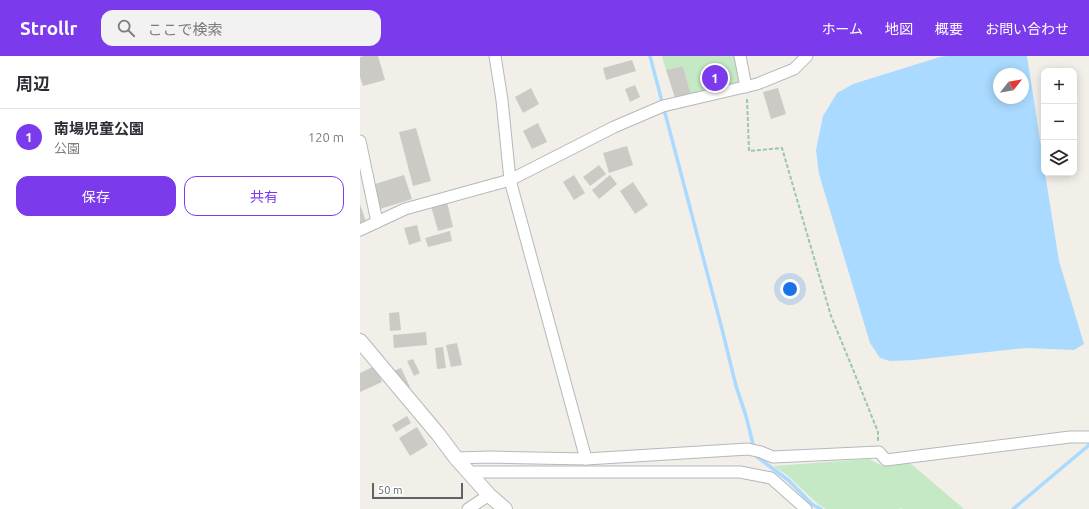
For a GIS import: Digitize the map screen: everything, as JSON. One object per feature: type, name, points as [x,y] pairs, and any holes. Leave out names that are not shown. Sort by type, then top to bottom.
[{"type":"street","points":[[495,56],[502,100],[510,180],[586,459]]},
{"type":"street","points":[[740,56],[746,87]]},
{"type":"street","points":[[360,230],[405,209],[510,180],[614,127],[663,106],[757,84],[794,69],[807,56]]},
{"type":"street","points":[[360,141],[377,222]]},
{"type":"street","points":[[360,341],[468,472],[489,496],[506,509]]},
{"type":"street","points":[[456,458],[489,457],[586,459],[748,449],[773,457],[879,452],[886,460],[1070,437],[1089,437]]},
{"type":"street","points":[[468,472],[740,472],[771,478],[806,509]]},
{"type":"street","points":[[468,509],[489,496]]},
{"type":"path","points":[[746,87],[749,151],[782,148],[831,316],[878,432],[879,452]]},
{"type":"green space","points":[[662,56],[740,56],[746,87],[691,95],[683,66],[666,70]]},
{"type":"green space","points":[[869,459],[883,466],[910,463],[964,509],[826,509],[818,504],[787,475],[774,466]]},
{"type":"water","points":[[1027,56],[1029,68],[993,68],[993,104],[1029,104],[1029,69],[1041,147],[1041,176],[1045,176],[1059,261],[1084,344],[1074,350],[1026,348],[914,360],[890,361],[880,358],[870,343],[819,174],[816,150],[823,116],[837,93],[853,84],[940,57]]},
{"type":"building","points":[[378,56],[385,80],[363,86],[360,77],[360,57]]},
{"type":"building","points":[[632,60],[636,71],[606,80],[603,68]]},
{"type":"building","points":[[683,66],[691,95],[676,101],[666,70]]},
{"type":"building","points":[[635,85],[640,97],[630,102],[625,89]]},
{"type":"building","points":[[531,88],[539,104],[523,113],[515,97]]},
{"type":"building","points":[[778,88],[786,114],[771,119],[763,92]]},
{"type":"building","points":[[538,123],[547,142],[532,149],[523,131]]},
{"type":"building","points":[[416,128],[431,181],[413,186],[399,132]]},
{"type":"building","points":[[627,146],[633,165],[609,173],[603,153]]},
{"type":"building","points":[[599,165],[606,174],[590,186],[583,177]]},
{"type":"building","points":[[404,175],[412,199],[380,209],[372,185]]},
{"type":"building","points":[[574,175],[585,193],[574,200],[563,182]]},
{"type":"building","points":[[610,175],[617,184],[599,199],[592,190]]},
{"type":"building","points":[[633,182],[648,205],[635,214],[620,191]]},
{"type":"building","points":[[447,202],[453,227],[438,231],[431,206]]},
{"type":"building","points":[[360,204],[366,222],[360,223]]},
{"type":"building","points":[[417,225],[421,241],[409,245],[404,228]]},
{"type":"building","points":[[450,231],[452,241],[428,247],[425,238]]},
{"type":"building","points":[[399,312],[401,330],[390,331],[389,313]]},
{"type":"building","points":[[426,332],[427,345],[394,348],[393,335]]},
{"type":"building","points":[[457,343],[462,365],[451,367],[446,345]]},
{"type":"building","points":[[443,347],[446,368],[437,369],[435,348]]},
{"type":"building","points":[[413,359],[420,373],[414,376],[407,361]]},
{"type":"building","points":[[375,366],[382,382],[360,392],[360,373]]},
{"type":"building","points":[[401,368],[410,387],[403,390],[393,371]]},
{"type":"building","points":[[407,416],[411,423],[396,432],[392,425]]},
{"type":"building","points":[[417,427],[428,445],[410,456],[399,438]]},
{"type":"waterway","points":[[650,56],[736,386],[746,416],[756,456],[788,480],[813,505],[821,509]]},
{"type":"waterway","points":[[1013,509],[1089,445]]},
{"type":"place","name":"南場児童公園","points":[[715,78]]}]
